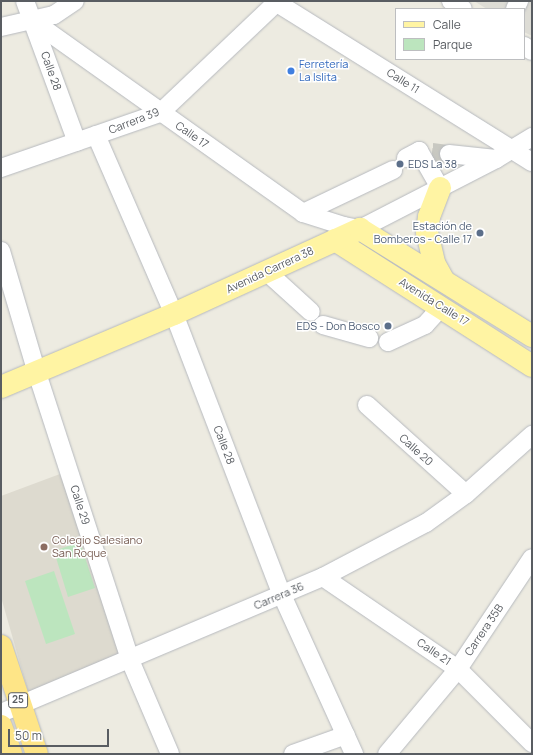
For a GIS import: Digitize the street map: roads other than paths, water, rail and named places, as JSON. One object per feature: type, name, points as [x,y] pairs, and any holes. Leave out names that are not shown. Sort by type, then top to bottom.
[{"type":"highway","name":"25","points":[[1,646],[10,709],[37,754]]},
{"type":"highway","points":[[1,726],[11,754]]},
{"type":"main road","points":[[440,188],[429,217],[427,232],[434,262],[443,279]]},
{"type":"main road","name":"Avenida Carrera 38","points":[[1,387],[174,314],[360,229]]},
{"type":"main road","points":[[360,229],[443,279],[532,336]]},
{"type":"main road","name":"Avenida Calle 17","points":[[335,240],[532,366]]},
{"type":"street","name":"Calle 28","points":[[25,1],[77,142]]},
{"type":"street","points":[[1,27],[33,22],[54,15],[75,1]]},
{"type":"street","name":"Carrera 39","points":[[1,168],[160,113],[276,1]]},
{"type":"street","name":"Calle 11","points":[[276,1],[532,162]]},
{"type":"street","points":[[450,1],[462,8]]},
{"type":"street","name":"Calle 17","points":[[33,22],[160,113],[304,213],[360,229]]},
{"type":"street","name":"Calle 28","points":[[96,135],[174,314],[282,595],[354,754]]},
{"type":"street","name":"Avenida Carrera 38","points":[[360,229],[513,150],[532,137]]},
{"type":"street","points":[[304,213],[420,157],[496,159]]},
{"type":"street","points":[[420,157],[440,188]]},
{"type":"street","name":"Calle 29","points":[[1,251],[37,373],[130,660],[170,754]]},
{"type":"street","points":[[267,272],[317,319],[369,338]]},
{"type":"street","points":[[388,342],[425,325],[441,307]]},
{"type":"street","name":"Calle 20","points":[[367,405],[466,494]]},
{"type":"street","name":"Carrera 36","points":[[10,709],[130,660],[323,577],[426,523],[466,494],[532,435]]},
{"type":"street","name":"Carrera 35B","points":[[386,754],[458,669],[532,558]]},
{"type":"street","name":"Calle 21","points":[[323,577],[458,669],[532,743]]},
{"type":"street","points":[[293,754],[346,735]]},
{"type":"tunnel","points":[[432,152],[449,154]]},
{"type":"place","name":"Ferretería La Islita","points":[[291,71]]},
{"type":"place","name":"EDS La 38","points":[[400,164]]},
{"type":"place","name":"Estación de Bomberos - Calle 17","points":[[480,233]]},
{"type":"place","name":"EDS - Don Bosco","points":[[388,326]]},
{"type":"place","name":"Colegio Salesiano San Roque","points":[[44,547]]}]
